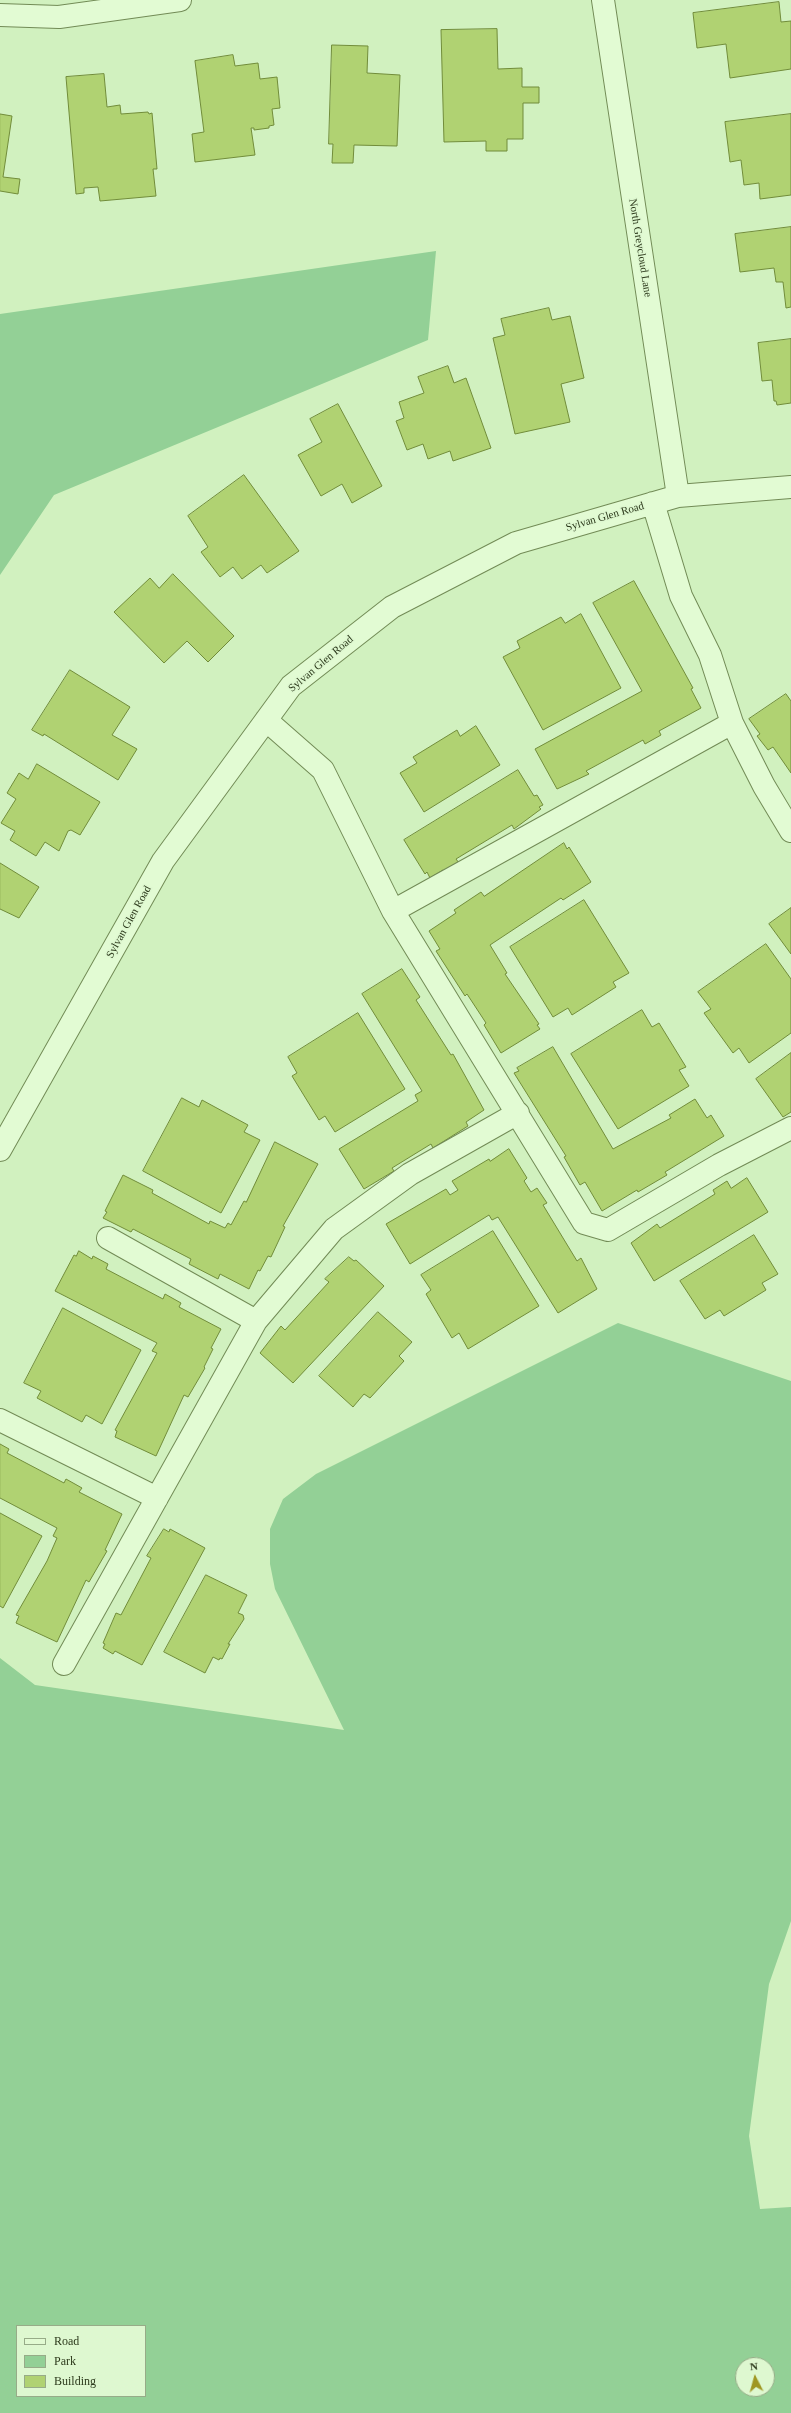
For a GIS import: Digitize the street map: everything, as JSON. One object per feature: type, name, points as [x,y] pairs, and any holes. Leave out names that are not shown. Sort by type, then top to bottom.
[{"type":"street","points":[[0,15],[59,18],[180,0]]},
{"type":"street","name":"North Greycloud Lane","points":[[603,0],[678,496]]},
{"type":"street","name":"Sylvan Glen Road","points":[[0,1150],[163,862],[291,686],[392,607],[516,543],[678,496],[791,487]]},
{"type":"street","points":[[653,503],[681,596],[710,655],[732,723],[764,786],[791,831]]},
{"type":"street","points":[[266,720],[323,770],[393,911],[584,1223],[608,1230],[719,1165],[791,1128]]},
{"type":"street","points":[[393,911],[732,723]]},
{"type":"street","points":[[64,1664],[256,1321],[334,1228],[410,1174],[518,1113]]},
{"type":"street","points":[[108,1238],[256,1321]]},
{"type":"street","points":[[0,1420],[157,1498]]},
{"type":"green space","points":[[436,251],[428,340],[54,495],[0,575],[0,314]]},
{"type":"green space","points":[[618,1323],[791,1381],[791,1921],[769,1984],[749,2136],[760,2209],[791,2207],[791,2413],[0,2413],[0,1658],[35,1685],[344,1730],[275,1589],[270,1564],[270,1529],[283,1499],[316,1474]]},
{"type":"building","points":[[779,2],[781,22],[791,21],[791,69],[730,78],[726,44],[697,48],[693,13]]},
{"type":"building","points":[[497,29],[498,69],[522,68],[522,87],[539,87],[539,103],[523,103],[523,139],[507,139],[507,151],[486,151],[486,141],[444,142],[441,30]]},
{"type":"building","points":[[332,45],[368,46],[367,73],[400,75],[397,146],[354,145],[353,163],[332,163],[333,144],[329,144]]},
{"type":"building","points":[[233,55],[235,66],[258,63],[260,79],[277,77],[280,108],[272,109],[274,125],[269,126],[269,128],[254,130],[254,128],[251,128],[255,155],[195,162],[192,134],[204,132],[195,61]]},
{"type":"building","points":[[104,74],[107,107],[120,105],[121,114],[152,113],[157,169],[153,169],[156,196],[100,201],[98,187],[84,188],[84,193],[76,194],[66,77]]},
{"type":"building","points":[[0,114],[12,116],[3,177],[20,179],[18,194],[0,191]]},
{"type":"building","points":[[791,114],[791,195],[760,199],[759,183],[744,185],[741,160],[730,162],[725,122]]},
{"type":"building","points":[[791,227],[791,307],[786,308],[783,282],[776,282],[774,268],[740,272],[735,234]]},
{"type":"building","points":[[549,308],[552,320],[570,316],[584,378],[561,384],[570,422],[515,434],[493,338],[505,335],[501,319]]},
{"type":"building","points":[[791,339],[791,403],[777,405],[776,401],[774,401],[772,380],[762,381],[758,343]]},
{"type":"building","points":[[448,366],[454,383],[466,378],[491,448],[453,461],[450,451],[428,459],[423,444],[407,450],[396,421],[404,418],[399,402],[424,393],[418,377]]},
{"type":"building","points":[[338,404],[382,486],[352,503],[342,484],[321,496],[298,455],[322,442],[310,419]]},
{"type":"building","points":[[244,475],[299,551],[267,573],[261,565],[242,579],[233,567],[220,577],[201,552],[208,547],[188,516]]},
{"type":"building","points":[[173,574],[234,636],[208,662],[187,641],[164,663],[114,612],[150,578],[159,588]]},
{"type":"building","points":[[634,581],[693,688],[691,689],[701,708],[659,731],[661,735],[645,744],[643,740],[586,771],[589,774],[557,789],[535,749],[642,691],[593,603]]},
{"type":"building","points":[[581,614],[621,688],[543,730],[503,657],[520,648],[517,641],[561,617],[565,623]]},
{"type":"building","points":[[70,670],[130,707],[112,735],[137,749],[118,780],[44,734],[43,736],[32,730]]},
{"type":"building","points":[[786,694],[791,701],[791,773],[773,747],[768,750],[757,736],[760,734],[749,719]]},
{"type":"building","points":[[476,726],[500,765],[424,812],[400,773],[417,763],[413,757],[457,730],[460,736]]},
{"type":"building","points":[[37,764],[100,802],[80,835],[71,830],[68,831],[59,851],[45,842],[36,856],[10,840],[15,831],[1,823],[16,799],[7,793],[19,773],[28,779]]},
{"type":"building","points":[[518,770],[534,796],[537,795],[543,805],[539,807],[541,809],[514,829],[512,825],[456,859],[459,863],[444,872],[443,870],[430,878],[427,872],[425,874],[404,840]]},
{"type":"building","points":[[564,843],[567,849],[569,847],[591,882],[563,900],[561,898],[490,945],[507,973],[505,974],[539,1024],[537,1025],[540,1029],[501,1053],[484,1025],[486,1023],[467,994],[465,996],[436,951],[440,949],[429,931],[456,913],[454,910],[481,892],[484,896]]},
{"type":"building","points":[[0,863],[39,887],[19,918],[0,909]]},
{"type":"building","points":[[584,900],[629,973],[613,982],[616,987],[572,1015],[568,1008],[553,1017],[510,947]]},
{"type":"building","points":[[791,908],[791,954],[769,924]]},
{"type":"building","points":[[766,944],[791,979],[791,1033],[749,1063],[739,1048],[733,1053],[704,1013],[711,1009],[698,992]]},
{"type":"building","points":[[402,969],[420,997],[416,1000],[451,1055],[453,1054],[484,1110],[466,1122],[468,1126],[433,1148],[431,1144],[392,1168],[394,1171],[364,1189],[339,1149],[418,1101],[415,1095],[422,1091],[362,994]]},
{"type":"building","points":[[642,1010],[652,1027],[659,1023],[686,1067],[679,1070],[689,1086],[618,1129],[571,1054]]},
{"type":"building","points":[[358,1013],[405,1089],[335,1132],[325,1116],[319,1120],[292,1076],[297,1073],[288,1057]]},
{"type":"building","points":[[553,1047],[613,1149],[671,1118],[669,1115],[695,1099],[707,1118],[711,1115],[724,1136],[665,1172],[667,1175],[638,1192],[637,1190],[602,1211],[585,1182],[580,1185],[564,1157],[566,1156],[514,1073],[519,1071],[517,1068]]},
{"type":"building","points":[[791,1053],[791,1112],[783,1117],[756,1079]]},
{"type":"building","points":[[182,1098],[199,1107],[202,1100],[248,1125],[244,1132],[260,1140],[221,1213],[143,1171]]},
{"type":"building","points":[[275,1142],[318,1164],[283,1226],[285,1227],[271,1257],[268,1256],[260,1271],[258,1270],[249,1289],[220,1274],[218,1279],[189,1264],[191,1259],[133,1229],[131,1232],[103,1218],[123,1175],[153,1190],[152,1193],[209,1224],[210,1221],[225,1228],[228,1223],[231,1225],[244,1201],[246,1202]]},
{"type":"building","points":[[509,1149],[527,1178],[524,1181],[531,1192],[537,1188],[547,1203],[543,1205],[577,1261],[581,1258],[597,1289],[558,1313],[498,1217],[492,1220],[489,1215],[410,1264],[386,1224],[446,1189],[450,1195],[458,1190],[452,1181]]},
{"type":"building","points":[[747,1178],[768,1212],[654,1281],[631,1243],[657,1224],[660,1228],[715,1194],[713,1190],[727,1181],[731,1188]]},
{"type":"building","points":[[493,1231],[539,1306],[468,1349],[459,1333],[452,1338],[426,1294],[431,1290],[421,1275]]},
{"type":"building","points":[[754,1235],[778,1274],[762,1283],[766,1290],[724,1316],[720,1310],[705,1319],[680,1281]]},
{"type":"building","points":[[79,1251],[92,1259],[93,1256],[108,1264],[106,1269],[163,1299],[165,1294],[181,1303],[179,1307],[221,1329],[211,1348],[213,1349],[204,1367],[205,1368],[188,1397],[184,1395],[156,1456],[115,1437],[117,1431],[115,1430],[157,1353],[152,1351],[157,1343],[55,1291],[74,1255],[76,1256]]},
{"type":"building","points":[[349,1257],[354,1261],[356,1260],[384,1286],[293,1383],[260,1353],[281,1326],[285,1330],[329,1282],[325,1279]]},
{"type":"building","points":[[63,1308],[141,1350],[102,1424],[86,1415],[82,1422],[37,1398],[41,1391],[24,1383]]},
{"type":"building","points":[[378,1312],[412,1342],[399,1356],[404,1361],[370,1398],[364,1394],[353,1407],[319,1376]]},
{"type":"building","points":[[0,1444],[9,1449],[7,1453],[64,1483],[66,1479],[82,1488],[79,1492],[122,1514],[105,1550],[107,1551],[89,1582],[86,1580],[57,1642],[16,1623],[19,1616],[16,1615],[47,1561],[57,1538],[53,1536],[57,1528],[0,1498]]},
{"type":"building","points":[[0,1513],[42,1536],[3,1608],[0,1606]]},
{"type":"building","points":[[164,1529],[169,1532],[170,1529],[205,1548],[142,1665],[115,1651],[113,1654],[103,1648],[105,1644],[103,1643],[116,1613],[121,1615],[151,1558],[147,1556]]},
{"type":"building","points":[[206,1575],[247,1595],[238,1613],[243,1615],[244,1619],[228,1644],[230,1644],[222,1659],[220,1658],[219,1660],[213,1657],[205,1673],[164,1652]]}]
